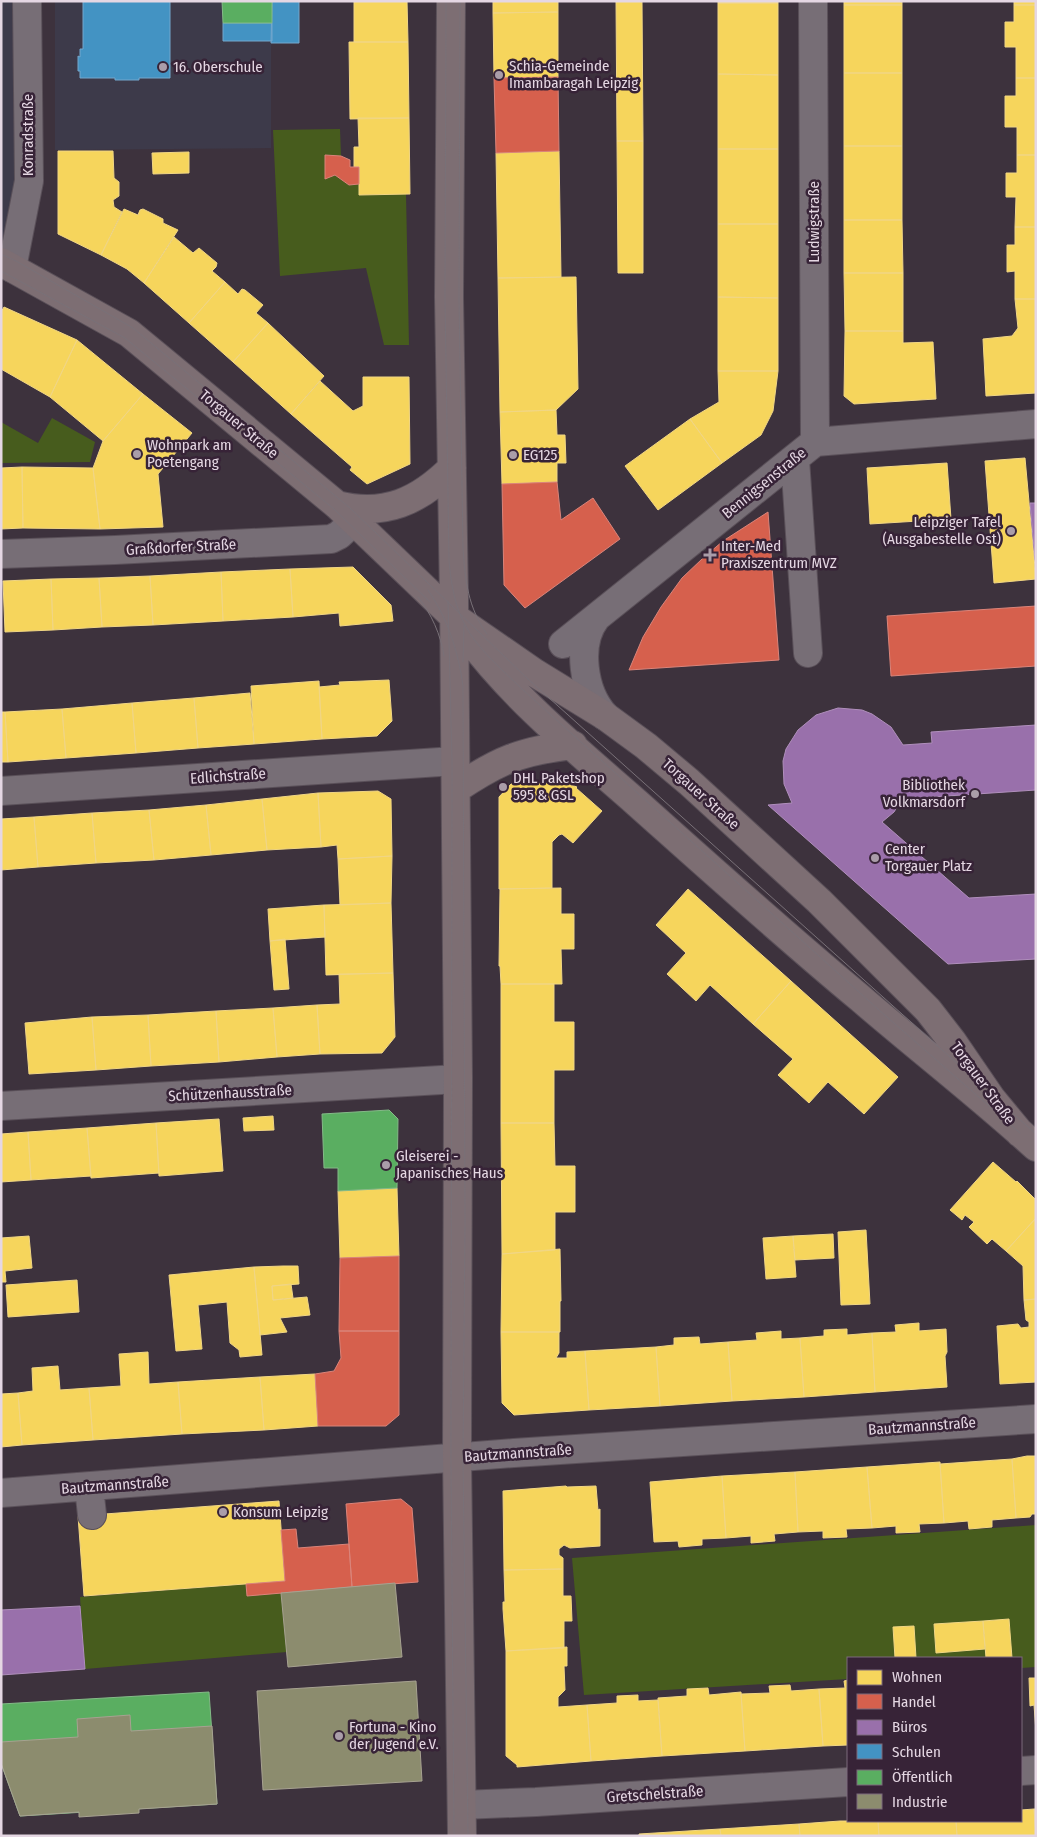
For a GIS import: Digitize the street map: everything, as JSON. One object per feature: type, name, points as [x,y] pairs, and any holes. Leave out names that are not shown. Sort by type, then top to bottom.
[{"type":"main road","points":[[450,1],[449,297],[456,761],[458,1079],[457,1458],[462,1836]]},
{"type":"main road","name":"Torgauer Straße","points":[[7,265],[129,333],[346,513],[454,617],[535,672],[605,716],[646,746],[689,782],[819,900],[928,1010],[991,1098],[1028,1140]]},
{"type":"main road","points":[[346,513],[392,507],[403,503],[435,485],[452,468]]},
{"type":"main road","name":"Torgauer Straße","points":[[454,617],[473,645],[506,684],[573,746],[785,935],[1028,1140]]},
{"type":"main road","points":[[456,789],[494,765],[516,756],[548,748],[573,746]]},
{"type":"street","name":"Konradstraße","points":[[7,265],[29,182],[27,1]]},
{"type":"street","name":"Ludwigstraße","points":[[808,652],[805,451],[813,1]]},
{"type":"street","name":"Bennigsenstraße","points":[[563,644],[805,451],[1036,424]]},
{"type":"street","name":"Graßdorfer Straße","points":[[1,554],[331,539],[339,535],[346,513]]},
{"type":"street","points":[[598,616],[588,631],[584,651],[591,692],[596,705],[605,716]]},
{"type":"street","name":"Edlichstraße","points":[[1,791],[456,761]]},
{"type":"street","name":"Schützenhausstraße","points":[[1,1106],[458,1079]]},
{"type":"street","name":"Bautzmannstraße","points":[[1,1493],[457,1458],[1036,1419]]},
{"type":"street","points":[[89,1487],[92,1515]]},
{"type":"street","points":[[1022,1771],[1036,1770]]},
{"type":"street","name":"Gretschelstraße","points":[[462,1805],[847,1782]]},
{"type":"shaded area","points":[[1,1],[27,1],[29,181],[1,262]]},
{"type":"shaded area","name":"16. Oberschule","points":[[55,1],[271,1],[271,148],[55,150]]},
{"type":"green space","points":[[340,129],[341,156],[325,155],[326,178],[335,175],[349,185],[359,184],[360,195],[406,194],[409,345],[384,345],[366,268],[280,276],[273,130]]},
{"type":"green space","points":[[52,418],[95,442],[90,462],[1,463],[1,422],[38,443]]},
{"type":"green space","points":[[1036,1525],[1036,1667],[1022,1668],[1022,1657],[847,1657],[847,1679],[584,1695],[572,1558]]},
{"type":"green space","points":[[246,1584],[247,1596],[281,1593],[287,1652],[85,1669],[80,1597]]},
{"type":"building: Wohnen","points":[[354,1],[407,1],[408,42],[354,42]]},
{"type":"building: Wohnen","points":[[493,1],[558,1],[558,12],[493,13]]},
{"type":"building: Wohnen","points":[[616,1],[642,1],[643,141],[617,141]]},
{"type":"building: Wohnen","points":[[718,1],[778,1],[778,3],[718,3]]},
{"type":"building: Wohnen","points":[[844,1],[902,1],[902,5],[844,5]]},
{"type":"building: Wohnen","points":[[1014,1],[1036,1],[1036,5],[1014,5]]},
{"type":"building: Wohnen","points":[[718,3],[778,3],[778,75],[718,74]]},
{"type":"building: Wohnen","points":[[844,5],[902,5],[902,73],[844,73]]},
{"type":"building: Wohnen","points":[[1014,5],[1036,5],[1036,78],[1016,78],[1016,47],[1005,47],[1005,22],[1014,22]]},
{"type":"building: Wohnen","points":[[558,12],[558,77],[494,78],[493,13]]},
{"type":"building: Wohnen","points":[[349,42],[408,42],[409,118],[350,119]]},
{"type":"building: Wohnen","points":[[844,73],[902,73],[902,146],[844,146]]},
{"type":"building: Wohnen","points":[[718,74],[778,75],[778,149],[718,149]]},
{"type":"building: Wohnen","points":[[1016,78],[1036,78],[1036,155],[1017,155],[1017,127],[1005,127],[1005,96],[1016,96]]},
{"type":"building: Wohnen","points":[[358,118],[409,118],[410,194],[359,195],[359,167],[354,167],[354,147],[359,147]]},
{"type":"building: Wohnen","points":[[617,141],[643,141],[643,273],[618,273]]},
{"type":"building: Wohnen","points":[[844,146],[902,146],[902,220],[844,220]]},
{"type":"building: Wohnen","points":[[718,149],[778,149],[778,224],[718,224]]},
{"type":"building: Wohnen","points":[[58,151],[113,151],[114,178],[119,182],[119,196],[113,200],[114,207],[122,212],[101,255],[58,234]]},
{"type":"building: Wohnen","points":[[559,151],[561,277],[498,278],[496,153]]},
{"type":"building: Wohnen","points":[[189,152],[189,173],[153,174],[152,153]]},
{"type":"building: Wohnen","points":[[1017,155],[1036,155],[1036,227],[1015,227],[1016,197],[1006,197],[1006,173],[1017,173]]},
{"type":"building: Wohnen","points":[[124,209],[138,215],[140,210],[143,209],[163,219],[163,223],[178,230],[144,283],[127,269],[101,255]]},
{"type":"building: Wohnen","points":[[844,220],[902,220],[903,273],[844,273]]},
{"type":"building: Wohnen","points":[[718,224],[778,224],[778,298],[718,297]]},
{"type":"building: Wohnen","points":[[1015,227],[1036,227],[1036,299],[1015,299],[1015,271],[1007,272],[1007,245],[1015,245]]},
{"type":"building: Wohnen","points":[[174,237],[193,253],[199,248],[217,263],[212,271],[225,282],[189,323],[144,283]]},
{"type":"building: Wohnen","points":[[844,273],[903,273],[903,331],[845,331]]},
{"type":"building: Wohnen","points":[[576,277],[578,389],[556,410],[500,412],[498,278]]},
{"type":"building: Wohnen","points":[[225,282],[238,294],[242,289],[245,290],[263,305],[256,313],[268,323],[233,362],[189,323]]},
{"type":"building: Wohnen","points":[[718,297],[778,298],[778,371],[718,371]]},
{"type":"building: Wohnen","points":[[1015,299],[1036,299],[1036,393],[986,396],[983,339],[1012,336],[1018,328]]},
{"type":"building: Wohnen","points":[[4,307],[77,340],[50,397],[1,369],[1,312]]},
{"type":"building: Wohnen","points":[[268,323],[324,376],[291,414],[233,362]]},
{"type":"building: Wohnen","points":[[845,331],[903,331],[903,343],[933,342],[936,399],[854,404],[844,396]]},
{"type":"building: Wohnen","points":[[77,340],[143,394],[103,441],[50,397]]},
{"type":"building: Wohnen","points":[[718,371],[778,371],[773,411],[761,435],[722,463],[690,419],[719,402]]},
{"type":"building: Wohnen","points":[[363,377],[409,377],[410,464],[367,484],[350,470],[352,467],[291,414],[320,381],[353,411],[363,406]]},
{"type":"building: Wohnen","name":"Wohnpark am Poetengang","points":[[143,394],[192,433],[158,474],[163,527],[100,529],[93,468],[103,441]]},
{"type":"building: Wohnen","points":[[556,410],[557,435],[565,435],[566,463],[557,463],[557,482],[502,484],[500,412]]},
{"type":"building: Wohnen","points":[[690,419],[722,463],[658,510],[625,466]]},
{"type":"building: Wohnen","name":"Leipziger Tafel (Ausgabestelle Ost)","points":[[1025,458],[1036,579],[994,583],[985,461]]},
{"type":"building: Wohnen","points":[[947,463],[951,519],[870,524],[867,468]]},
{"type":"building: Wohnen","points":[[22,467],[23,528],[1,529],[1,468]]},
{"type":"building: Wohnen","points":[[22,467],[93,468],[100,529],[23,528]]},
{"type":"building: Wohnen","points":[[353,567],[391,605],[393,621],[340,626],[339,613],[293,617],[290,569]]},
{"type":"building: Wohnen","points":[[290,569],[293,617],[223,621],[221,572]]},
{"type":"building: Wohnen","points":[[221,572],[223,621],[153,625],[150,576]]},
{"type":"building: Wohnen","points":[[150,576],[153,625],[102,627],[99,578]]},
{"type":"building: Wohnen","points":[[99,578],[102,627],[53,630],[51,579]]},
{"type":"building: Wohnen","points":[[51,579],[53,630],[5,632],[3,581]]},
{"type":"building: Wohnen","points":[[389,680],[392,721],[377,736],[322,739],[319,687],[340,685],[339,682]]},
{"type":"building: Wohnen","points":[[319,681],[322,739],[254,744],[251,686]]},
{"type":"building: Wohnen","points":[[250,693],[254,744],[198,748],[194,698]]},
{"type":"building: Wohnen","points":[[194,698],[198,748],[136,753],[132,703]]},
{"type":"building: Wohnen","points":[[132,703],[136,753],[66,758],[62,709]]},
{"type":"building: Wohnen","points":[[62,709],[66,758],[8,762],[5,712]]},
{"type":"building: Wohnen","points":[[1,712],[5,712],[8,762],[1,762]]},
{"type":"building: Wohnen","points":[[553,781],[577,787],[602,811],[573,843],[562,834],[552,842],[552,888],[499,889],[499,797],[511,784],[553,783]]},
{"type":"building: Wohnen","points":[[378,791],[391,799],[392,856],[338,859],[337,845],[321,847],[318,793]]},
{"type":"building: Wohnen","points":[[318,793],[321,847],[267,850],[262,799]]},
{"type":"building: Wohnen","points":[[262,799],[267,850],[211,855],[206,805]]},
{"type":"building: Wohnen","points":[[206,805],[211,855],[154,860],[149,810]]},
{"type":"building: Wohnen","points":[[149,810],[154,860],[96,863],[92,813]]},
{"type":"building: Wohnen","points":[[92,813],[96,863],[38,867],[34,817]]},
{"type":"building: Wohnen","points":[[34,817],[38,867],[1,870],[1,819]]},
{"type":"building: Wohnen","points":[[392,856],[391,903],[340,905],[338,859]]},
{"type":"building: Wohnen","points":[[561,888],[561,914],[574,914],[574,949],[561,949],[562,984],[501,984],[499,966],[500,889]]},
{"type":"building: Wohnen","points":[[688,889],[791,981],[753,1024],[710,985],[696,1001],[667,974],[686,953],[656,925]]},
{"type":"building: Wohnen","points":[[391,903],[393,973],[326,975],[324,905]]},
{"type":"building: Wohnen","points":[[324,905],[325,937],[270,941],[268,909]]},
{"type":"building: Wohnen","points":[[285,939],[289,989],[274,990],[270,941]]},
{"type":"building: Wohnen","points":[[393,973],[395,1037],[382,1053],[320,1054],[317,1005],[340,1004],[339,974]]},
{"type":"building: Wohnen","points":[[791,981],[898,1077],[864,1114],[828,1082],[809,1103],[778,1075],[793,1059],[753,1024]]},
{"type":"building: Wohnen","points":[[501,984],[554,984],[554,1022],[574,1022],[574,1070],[554,1070],[554,1123],[501,1123]]},
{"type":"building: Wohnen","points":[[317,1005],[320,1054],[277,1057],[273,1008]]},
{"type":"building: Wohnen","points":[[273,1008],[277,1057],[219,1062],[216,1011]]},
{"type":"building: Wohnen","points":[[216,1011],[219,1062],[151,1066],[148,1015]]},
{"type":"building: Wohnen","points":[[148,1015],[151,1066],[96,1070],[92,1017]]},
{"type":"building: Wohnen","points":[[92,1017],[96,1070],[29,1074],[25,1023]]},
{"type":"building: Wohnen","points":[[273,1116],[274,1130],[244,1131],[243,1118]]},
{"type":"building: Wohnen","points":[[219,1119],[223,1171],[159,1176],[156,1123]]},
{"type":"building: Wohnen","points":[[156,1123],[159,1173],[91,1178],[87,1128]]},
{"type":"building: Wohnen","points":[[501,1123],[554,1123],[555,1166],[575,1166],[575,1212],[555,1212],[555,1250],[502,1254]]},
{"type":"building: Wohnen","points":[[87,1128],[91,1176],[31,1180],[28,1132]]},
{"type":"building: Wohnen","points":[[28,1132],[31,1180],[1,1182],[1,1134]]},
{"type":"building: Wohnen","points":[[993,1162],[1017,1181],[1036,1200],[1036,1218],[1006,1251],[992,1239],[987,1244],[969,1227],[974,1222],[965,1215],[962,1220],[950,1210]]},
{"type":"building: Wohnen","points":[[397,1188],[399,1256],[340,1258],[338,1191]]},
{"type":"building: Wohnen","points":[[1036,1218],[1036,1299],[1024,1300],[1023,1266],[1006,1251]]},
{"type":"building: Wohnen","points":[[866,1230],[870,1304],[841,1305],[838,1232]]},
{"type":"building: Wohnen","points":[[833,1234],[834,1258],[795,1260],[793,1236]]},
{"type":"building: Wohnen","points":[[29,1236],[32,1268],[5,1271],[6,1282],[1,1282],[1,1238]]},
{"type":"building: Wohnen","points":[[793,1236],[796,1277],[766,1279],[763,1238]]},
{"type":"building: Wohnen","points":[[560,1249],[560,1332],[501,1332],[502,1254]]},
{"type":"building: Wohnen","points":[[298,1266],[299,1284],[272,1286],[273,1300],[307,1297],[310,1315],[280,1318],[287,1332],[260,1335],[254,1267]]},
{"type":"building: Wohnen","points":[[254,1267],[262,1355],[240,1357],[239,1350],[230,1343],[227,1302],[198,1305],[202,1349],[176,1351],[169,1275]]},
{"type":"building: Wohnen","points":[[77,1280],[79,1312],[8,1317],[6,1285]]},
{"type":"building: Wohnen","points":[[291,1284],[293,1298],[273,1300],[272,1286]]},
{"type":"building: Wohnen","points":[[1036,1299],[1036,1382],[1000,1384],[997,1326],[1018,1324],[1021,1328],[1029,1327],[1029,1322],[1026,1320],[1024,1300]]},
{"type":"building: Wohnen","points":[[919,1323],[919,1331],[946,1329],[947,1387],[875,1392],[872,1333],[896,1332],[895,1325]]},
{"type":"building: Wohnen","points":[[847,1329],[847,1335],[872,1333],[875,1392],[804,1397],[800,1338],[824,1336],[824,1330]]},
{"type":"building: Wohnen","points":[[781,1331],[781,1339],[800,1338],[804,1397],[732,1401],[728,1342],[757,1340],[756,1333]]},
{"type":"building: Wohnen","points":[[501,1332],[559,1332],[559,1353],[556,1358],[567,1358],[567,1352],[585,1351],[589,1410],[514,1415],[502,1403]]},
{"type":"building: Wohnen","points":[[699,1337],[700,1344],[728,1342],[732,1401],[660,1406],[656,1347],[674,1345],[674,1338]]},
{"type":"building: Wohnen","points":[[656,1347],[660,1406],[589,1410],[585,1351]]},
{"type":"building: Wohnen","points":[[148,1352],[149,1384],[178,1382],[182,1434],[93,1440],[89,1388],[121,1386],[119,1354]]},
{"type":"building: Wohnen","points":[[58,1366],[60,1390],[89,1388],[93,1440],[22,1445],[18,1393],[33,1391],[32,1368]]},
{"type":"building: Wohnen","points":[[315,1374],[318,1426],[264,1430],[260,1377]]},
{"type":"building: Wohnen","points":[[260,1377],[264,1430],[182,1434],[178,1382]]},
{"type":"building: Wohnen","points":[[18,1393],[22,1445],[1,1447],[1,1394]]},
{"type":"building: Wohnen","points":[[1036,1456],[1036,1514],[1032,1514],[1030,1517],[1016,1518],[1012,1459]]},
{"type":"building: Wohnen","points":[[1012,1459],[1016,1518],[992,1520],[992,1527],[969,1529],[968,1521],[944,1523],[940,1464]]},
{"type":"building: Wohnen","points":[[940,1462],[944,1523],[919,1524],[920,1532],[896,1533],[896,1526],[872,1528],[867,1467]]},
{"type":"building: Wohnen","points":[[867,1467],[872,1528],[846,1529],[847,1537],[823,1538],[823,1531],[798,1532],[795,1472]]},
{"type":"building: Wohnen","points":[[795,1472],[798,1532],[774,1534],[775,1541],[751,1543],[751,1536],[726,1538],[722,1476]]},
{"type":"building: Wohnen","points":[[722,1476],[726,1538],[702,1539],[702,1545],[679,1547],[678,1541],[654,1542],[650,1482]]},
{"type":"building: Wohnen","points":[[566,1486],[596,1486],[598,1510],[600,1509],[600,1546],[570,1548],[564,1545],[559,1549],[559,1555],[563,1558],[563,1569],[504,1570],[503,1491]]},
{"type":"building: Wohnen","points":[[279,1501],[285,1581],[84,1596],[78,1516]]},
{"type":"building: Wohnen","points":[[563,1569],[563,1596],[571,1596],[572,1621],[564,1621],[564,1648],[506,1651],[503,1609],[503,1602],[505,1602],[504,1570]]},
{"type":"building: Wohnen","points":[[1009,1619],[1012,1657],[986,1657],[983,1621]]},
{"type":"building: Wohnen","points":[[983,1621],[985,1649],[936,1653],[934,1624]]},
{"type":"building: Wohnen","points":[[914,1626],[916,1657],[895,1657],[893,1627]]},
{"type":"building: Wohnen","points":[[567,1647],[567,1666],[564,1666],[565,1690],[558,1697],[558,1707],[587,1705],[591,1761],[517,1767],[506,1756],[506,1651]]},
{"type":"building: Wohnen","points":[[1029,1678],[1036,1678],[1036,1732],[1034,1705],[1030,1706]]},
{"type":"building: Wohnen","points":[[847,1680],[847,1745],[823,1746],[819,1689],[845,1688],[844,1681]]},
{"type":"building: Wohnen","points":[[790,1685],[791,1691],[819,1689],[823,1746],[745,1751],[741,1694],[770,1693],[769,1686]]},
{"type":"building: Wohnen","points":[[708,1688],[709,1695],[741,1692],[745,1751],[662,1756],[658,1698],[687,1696],[687,1689]]},
{"type":"building: Wohnen","points":[[638,1695],[638,1701],[658,1700],[662,1756],[591,1761],[587,1705],[617,1703],[617,1696]]},
{"type":"building: Wohnen","points":[[1034,1809],[1036,1836],[957,1836],[956,1822],[1022,1822],[1022,1810]]},
{"type":"building: Wohnen","points":[[1034,1809],[1036,1809],[1036,1836]]},
{"type":"building: Wohnen","points":[[840,1821],[878,1822],[879,1836],[800,1836],[799,1824]]},
{"type":"building: Wohnen","points":[[878,1822],[956,1822],[957,1836],[879,1836]]},
{"type":"building: Wohnen","points":[[799,1824],[800,1836],[721,1836],[720,1829]]},
{"type":"building: Wohnen","points":[[720,1829],[721,1836],[639,1836],[639,1834]]},
{"type":"building: Handel","points":[[558,77],[559,151],[496,153],[494,78]]},
{"type":"building: Handel","points":[[325,155],[341,156],[350,160],[350,167],[359,167],[359,184],[349,185],[335,175],[325,179]]},
{"type":"building: Handel","points":[[557,482],[561,520],[593,498],[620,539],[525,608],[504,585],[502,484]]},
{"type":"building: Handel","points":[[768,512],[779,660],[629,670],[643,637],[661,607],[682,578],[723,541]]},
{"type":"building: Handel","points":[[1036,606],[1036,666],[891,676],[887,616]]},
{"type":"building: Handel","points":[[399,1256],[399,1331],[339,1331],[340,1258]]},
{"type":"building: Handel","points":[[339,1331],[399,1331],[399,1415],[386,1426],[318,1426],[315,1374],[334,1371],[341,1358]]},
{"type":"building: Handel","points":[[401,1499],[412,1508],[418,1582],[352,1587],[346,1504]]},
{"type":"building: Handel","points":[[296,1529],[298,1548],[349,1544],[352,1587],[247,1596],[246,1584],[285,1581],[281,1530]]},
{"type":"building: Büros","points":[[1030,503],[1036,503],[1035,560]]},
{"type":"building: Büros","name":"Center Torgauer Platz","points":[[838,708],[862,710],[872,714],[891,727],[903,745],[932,743],[931,732],[1036,725],[1036,790],[902,799],[894,812],[882,822],[969,898],[1036,894],[1036,959],[948,964],[768,805],[792,803],[784,784],[783,761],[786,749],[798,730],[816,715]]},
{"type":"building: Büros","points":[[80,1606],[85,1669],[1,1675],[1,1610]]},
{"type":"building: Schulen","points":[[83,1],[170,1],[170,78],[115,80],[115,78],[80,78],[78,56],[80,57],[80,49],[83,49]]},
{"type":"building: Schulen","points":[[272,1],[299,1],[299,43],[271,43]]},
{"type":"building: Schulen","points":[[223,23],[272,23],[272,41],[223,41]]},
{"type":"building: Öffentlich","points":[[222,1],[272,1],[272,23],[223,23]]},
{"type":"building: Öffentlich","points":[[389,1110],[398,1119],[397,1188],[338,1191],[338,1168],[324,1168],[322,1114]]},
{"type":"building: Öffentlich","points":[[209,1692],[217,1804],[20,1816],[1,1763],[1,1704]]},
{"type":"building: Industrie","points":[[395,1583],[402,1657],[288,1667],[281,1593]]},
{"type":"building: Industrie","name":"Fortuna - Kino der Jugend e.V.","points":[[416,1681],[422,1781],[263,1790],[257,1691]]},
{"type":"building: Industrie","points":[[130,1715],[131,1731],[212,1726],[217,1804],[139,1809],[139,1813],[79,1817],[79,1812],[20,1816],[1,1763],[1,1742],[78,1737],[77,1719]]},
{"type":"tram line","points":[[446,1],[445,298],[449,561],[456,603],[462,620],[480,647],[522,689],[879,1010],[1020,1133]]},
{"type":"tram line","points":[[460,1],[459,298],[463,548],[465,571],[472,604],[487,634]]},
{"type":"tram line","points":[[1,254],[133,328],[350,508],[529,680],[1036,1134]]},
{"type":"tram line","points":[[1,271],[125,338],[334,509],[430,602]]},
{"type":"tram line","points":[[428,590],[447,624],[458,660],[463,686],[465,1222],[463,1458],[468,1836]]},
{"type":"tram line","points":[[418,597],[435,625],[444,656]]},
{"type":"tram line","points":[[448,601],[452,762],[451,1458],[454,1836]]},
{"type":"tram line","points":[[463,662],[464,625]]},
{"type":"place","name":"16. Oberschule","points":[[163,67]]},
{"type":"place","name":"Schia-Gemeinde Imambaragah Leipzig","points":[[499,75]]},
{"type":"place","name":"Wohnpark am Poetengang","points":[[137,454]]},
{"type":"place","name":"EG125","points":[[513,455]]},
{"type":"place","name":"Leipziger Tafel (Ausgabestelle Ost)","points":[[1011,531]]},
{"type":"place","name":"Inter-Med Praxiszentrum MVZ","points":[[710,555]]},
{"type":"place","name":"DHL Paketshop 595 & GSL","points":[[503,787]]},
{"type":"place","name":"Bibliothek Volkmarsdorf","points":[[975,794]]},
{"type":"place","name":"Center Torgauer Platz","points":[[875,858]]},
{"type":"place","name":"Gleiserei - Japanisches Haus","points":[[386,1165]]},
{"type":"place","name":"Konsum Leipzig","points":[[223,1512]]},
{"type":"place","name":"Fortuna - Kino der Jugend e.V.","points":[[339,1736]]}]
